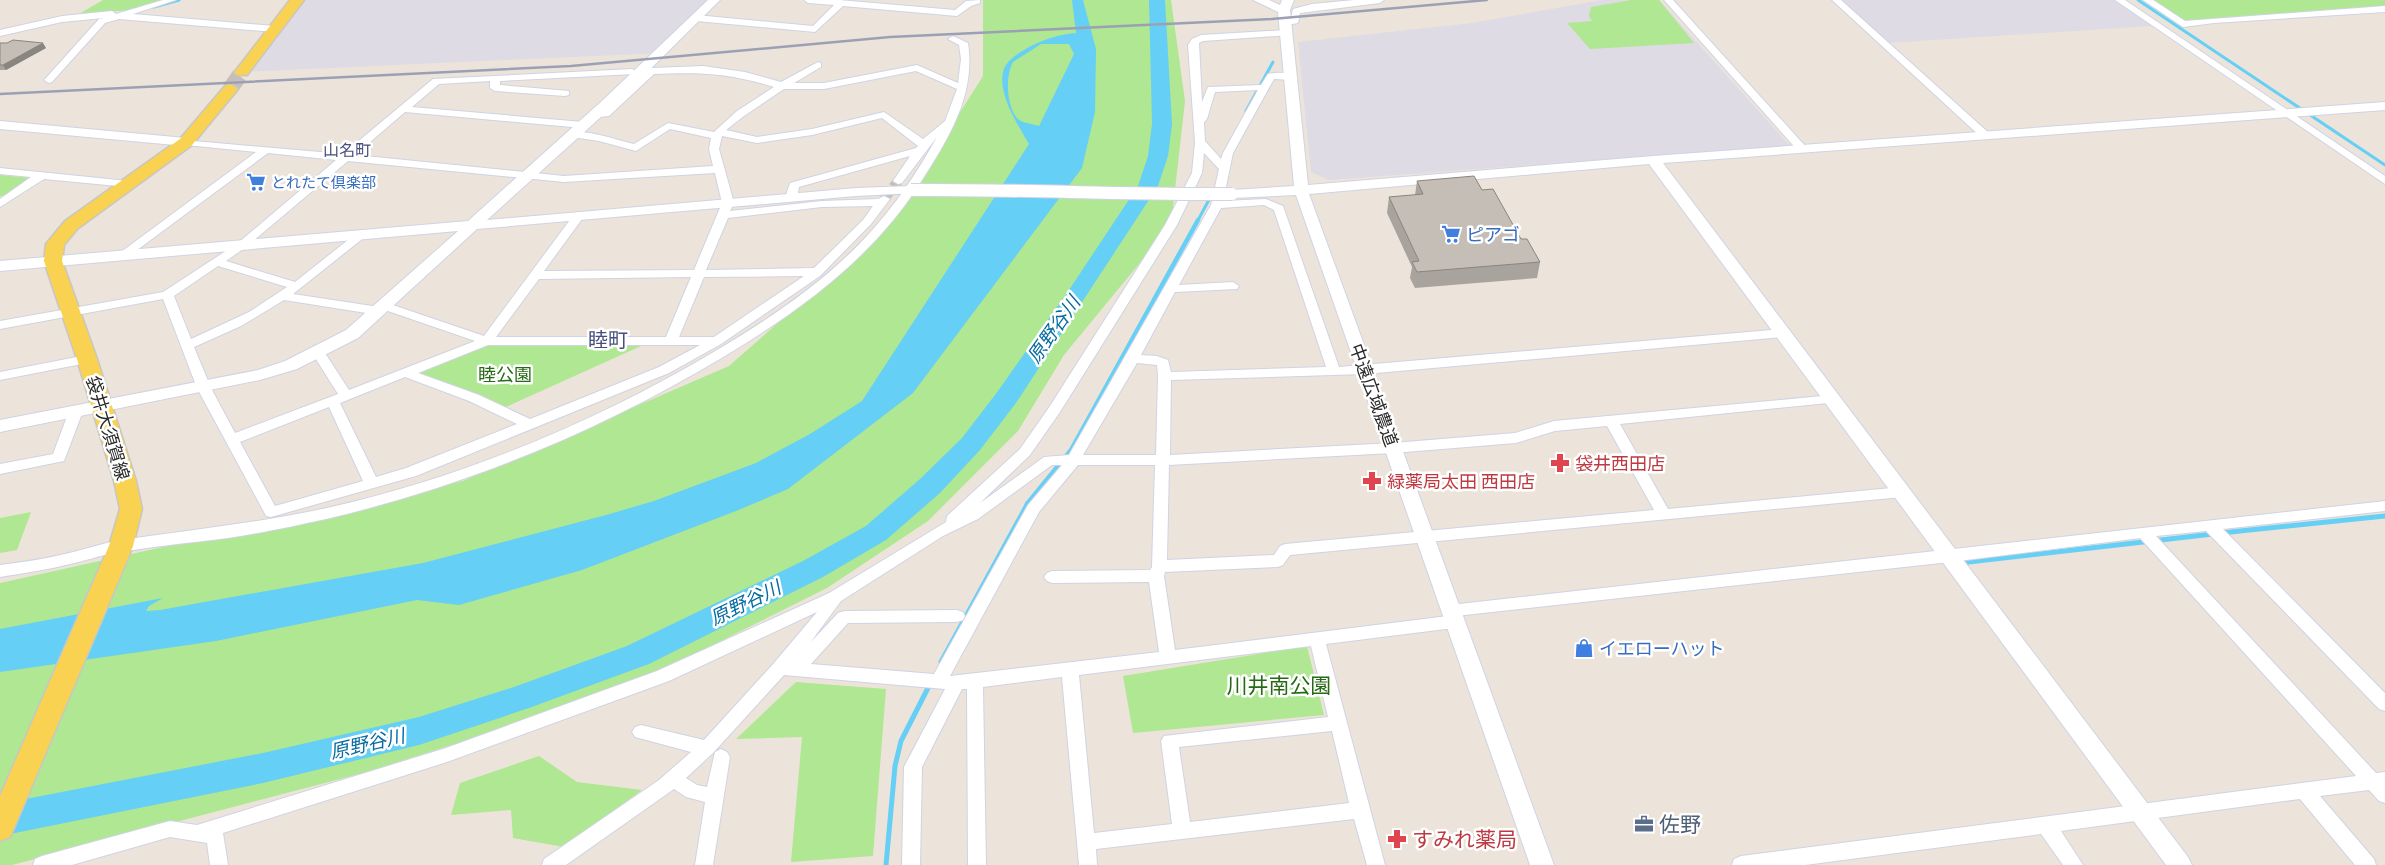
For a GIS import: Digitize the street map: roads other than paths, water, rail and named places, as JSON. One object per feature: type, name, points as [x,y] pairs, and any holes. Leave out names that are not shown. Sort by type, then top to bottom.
[{"type":"main road","points":[[242,72],[297,0]]},
{"type":"main road","points":[[53,261],[55,244],[71,225],[186,142],[230,89]]},
{"type":"main road","name":"袋井大須賀線","points":[[0,828],[121,546],[131,509],[125,481],[87,360],[69,313],[53,261]]},
{"type":"street","points":[[49,80],[102,21],[172,0]]},
{"type":"street","points":[[0,426],[204,388],[260,375],[292,365],[352,334],[382,309],[588,120],[714,0]]},
{"type":"street","points":[[808,0],[841,3],[880,3],[910,9],[957,13],[969,3],[976,3],[976,0]]},
{"type":"street","points":[[910,9],[920,0]]},
{"type":"street","points":[[1259,0],[1295,21],[1296,11],[1312,7],[1380,0]]},
{"type":"street","points":[[1312,7],[1323,0]]},
{"type":"street","points":[[1668,0],[1803,150]]},
{"type":"street","points":[[1836,0],[1986,136]]},
{"type":"street","points":[[2119,0],[2385,181]]},
{"type":"street","points":[[2146,0],[2183,24]]},
{"type":"street","points":[[696,18],[815,30],[841,3]]},
{"type":"street","points":[[2157,26],[2385,8]]},
{"type":"street","points":[[0,33],[71,17],[123,15],[275,29]]},
{"type":"street","points":[[1226,170],[1200,136],[1193,45],[1195,41],[1202,38],[1286,16]]},
{"type":"street","name":"中遠広域農道","points":[[1286,16],[1301,190],[1542,865]]},
{"type":"street","points":[[0,37],[60,23],[106,20]]},
{"type":"street","points":[[0,571],[67,560],[88,553],[121,546],[203,537],[268,526],[377,499],[450,477],[569,433],[662,389],[710,361],[810,294],[862,248],[911,190],[952,120],[962,88],[965,53],[963,44],[953,39]]},
{"type":"street","points":[[671,341],[726,209],[720,169],[714,149],[718,134],[743,113],[818,65]]},
{"type":"street","points":[[404,109],[588,120],[605,114],[651,71],[703,69],[745,75],[783,86],[824,86],[917,68],[962,88]]},
{"type":"street","points":[[0,325],[167,295],[242,245],[436,81],[632,72]]},
{"type":"street","points":[[939,681],[1034,509],[1073,461],[1217,205],[1226,170],[1228,153],[1264,88],[1271,76],[1291,77]]},
{"type":"street","points":[[495,79],[495,88],[565,93]]},
{"type":"street","points":[[938,532],[1025,452],[1055,409],[1171,225],[1197,173],[1200,136],[1211,89],[1264,88]]},
{"type":"street","points":[[726,209],[790,198],[911,190],[997,189],[1146,195],[1232,194],[1301,190],[1653,160],[2385,106]]},
{"type":"street","points":[[572,134],[600,138],[636,148],[668,126],[757,140],[812,132],[884,115],[922,148]]},
{"type":"street","points":[[898,181],[922,148],[940,128],[952,120]]},
{"type":"street","points":[[1,126],[576,180],[720,169]]},
{"type":"street","points":[[790,198],[794,185],[922,148]]},
{"type":"street","points":[[125,254],[266,150]]},
{"type":"street","points":[[1653,160],[2180,865]]},
{"type":"street","points":[[0,171],[128,184]]},
{"type":"street","points":[[0,204],[42,175]]},
{"type":"street","points":[[0,266],[579,215],[883,200],[867,222],[816,273],[717,341],[664,370],[569,433]]},
{"type":"street","points":[[1217,205],[1266,202],[1279,208],[1334,371]]},
{"type":"street","points":[[232,440],[488,341],[579,215]]},
{"type":"street","points":[[187,345],[238,323],[323,268],[362,234]]},
{"type":"street","points":[[536,275],[816,273],[830,268],[862,248]]},
{"type":"street","points":[[216,262],[296,286]]},
{"type":"street","points":[[1170,290],[1233,286]]},
{"type":"street","points":[[167,295],[204,388],[271,512],[411,472],[664,370]]},
{"type":"street","points":[[280,296],[382,309],[488,341],[717,341]]},
{"type":"street","points":[[1165,376],[1365,370],[1783,333]]},
{"type":"street","points":[[318,353],[346,396]]},
{"type":"street","points":[[1132,358],[1157,360],[1163,363],[1165,376],[1158,571],[1168,658]]},
{"type":"street","points":[[0,376],[87,360]]},
{"type":"street","points":[[406,373],[474,398],[531,425]]},
{"type":"street","points":[[197,833],[447,755],[654,679],[835,596],[938,532],[973,515],[1049,460],[1163,460],[1393,448],[1516,438],[1554,426],[1832,399]]},
{"type":"street","points":[[333,402],[371,482]]},
{"type":"street","points":[[0,469],[59,458],[76,411]]},
{"type":"street","points":[[1611,421],[1664,515]]},
{"type":"street","points":[[377,499],[531,425]]},
{"type":"street","points":[[1052,577],[1158,571],[1278,561],[1285,550],[1902,492]]},
{"type":"street","points":[[788,669],[966,682],[1317,639],[1452,616],[2145,534],[2216,532],[2385,506]]},
{"type":"street","points":[[2216,532],[2385,704]]},
{"type":"street","points":[[2145,534],[2381,786]]},
{"type":"street","points":[[788,669],[835,596]]},
{"type":"street","points":[[551,865],[714,752],[788,669],[844,617],[957,616]]},
{"type":"street","points":[[1317,639],[1360,810],[1376,865]]},
{"type":"street","points":[[1070,670],[1088,865]]},
{"type":"street","points":[[911,865],[913,767],[966,682]]},
{"type":"street","points":[[966,682],[977,865]]},
{"type":"street","points":[[1182,831],[1170,741],[1338,724]]},
{"type":"street","points":[[641,732],[714,752]]},
{"type":"street","points":[[704,865],[715,795],[714,752]]},
{"type":"street","points":[[674,778],[684,788],[698,794],[715,795]]},
{"type":"street","points":[[1741,865],[2304,791],[2381,786]]},
{"type":"street","points":[[2304,791],[2368,865]]},
{"type":"street","points":[[1086,842],[1360,810]]},
{"type":"street","points":[[2046,825],[2074,865]]},
{"type":"street","points":[[42,865],[170,829],[214,836],[219,865]]},
{"type":"water","points":[[1072,0],[1083,0],[1096,49],[1095,112],[1082,168],[913,393],[788,489],[582,570],[459,605],[417,600],[216,641],[0,672],[0,629],[163,598],[149,606],[146,611],[160,610],[423,563],[654,501],[756,463],[810,434],[862,401],[1029,144],[1010,110],[1003,90],[1003,72],[1007,63],[1036,43],[1076,33]],"holes":[[[1041,44],[1069,44],[1074,54],[1039,126],[1019,120],[1011,108],[1008,92],[1010,68],[1013,62]]]},
{"type":"waterway","points":[[154,7],[179,0]]},
{"type":"waterway","name":"原野谷川","points":[[0,820],[263,768],[419,731],[518,699],[638,655],[813,569],[876,533],[930,486],[971,444],[1007,397],[1079,292],[1148,186],[1158,156],[1162,124],[1157,0]]},
{"type":"waterway","points":[[2138,0],[2385,165]]},
{"type":"waterway","points":[[1246,111],[1273,62]]},
{"type":"waterway","points":[[1197,222],[1211,196]]},
{"type":"waterway","points":[[1027,504],[1071,450],[1198,220]]},
{"type":"waterway","points":[[941,662],[1028,503]]},
{"type":"waterway","points":[[2221,533],[2385,516]]},
{"type":"waterway","points":[[1960,563],[2213,534]]},
{"type":"waterway","points":[[886,865],[895,766],[901,741],[930,684]]},
{"type":"tunnel","points":[[230,89],[242,72]]},
{"type":"tunnel","points":[[884,199],[898,181]]},
{"type":"railway","points":[[0,94],[571,66],[890,37],[1272,19],[1487,0]]},
{"type":"place","name":"とれたて倶楽部","points":[[256,182]]},
{"type":"place","name":"ピアゴ","points":[[1451,234]]},
{"type":"place","name":"袋井西田店","points":[[1560,463]]},
{"type":"place","name":"緑薬局太田 西田店","points":[[1372,481]]},
{"type":"place","name":"イエローハット","points":[[1584,648]]},
{"type":"place","name":"佐野","points":[[1644,824]]},
{"type":"place","name":"すみれ薬局","points":[[1397,839]]},
{"type":"district","name":"山名町","points":[[347,150]]},
{"type":"district","name":"睦町","points":[[608,339]]},
{"type":"park label","name":"睦公園","points":[[505,374]]},
{"type":"park label","name":"川井南公園","points":[[1279,685]]}]
